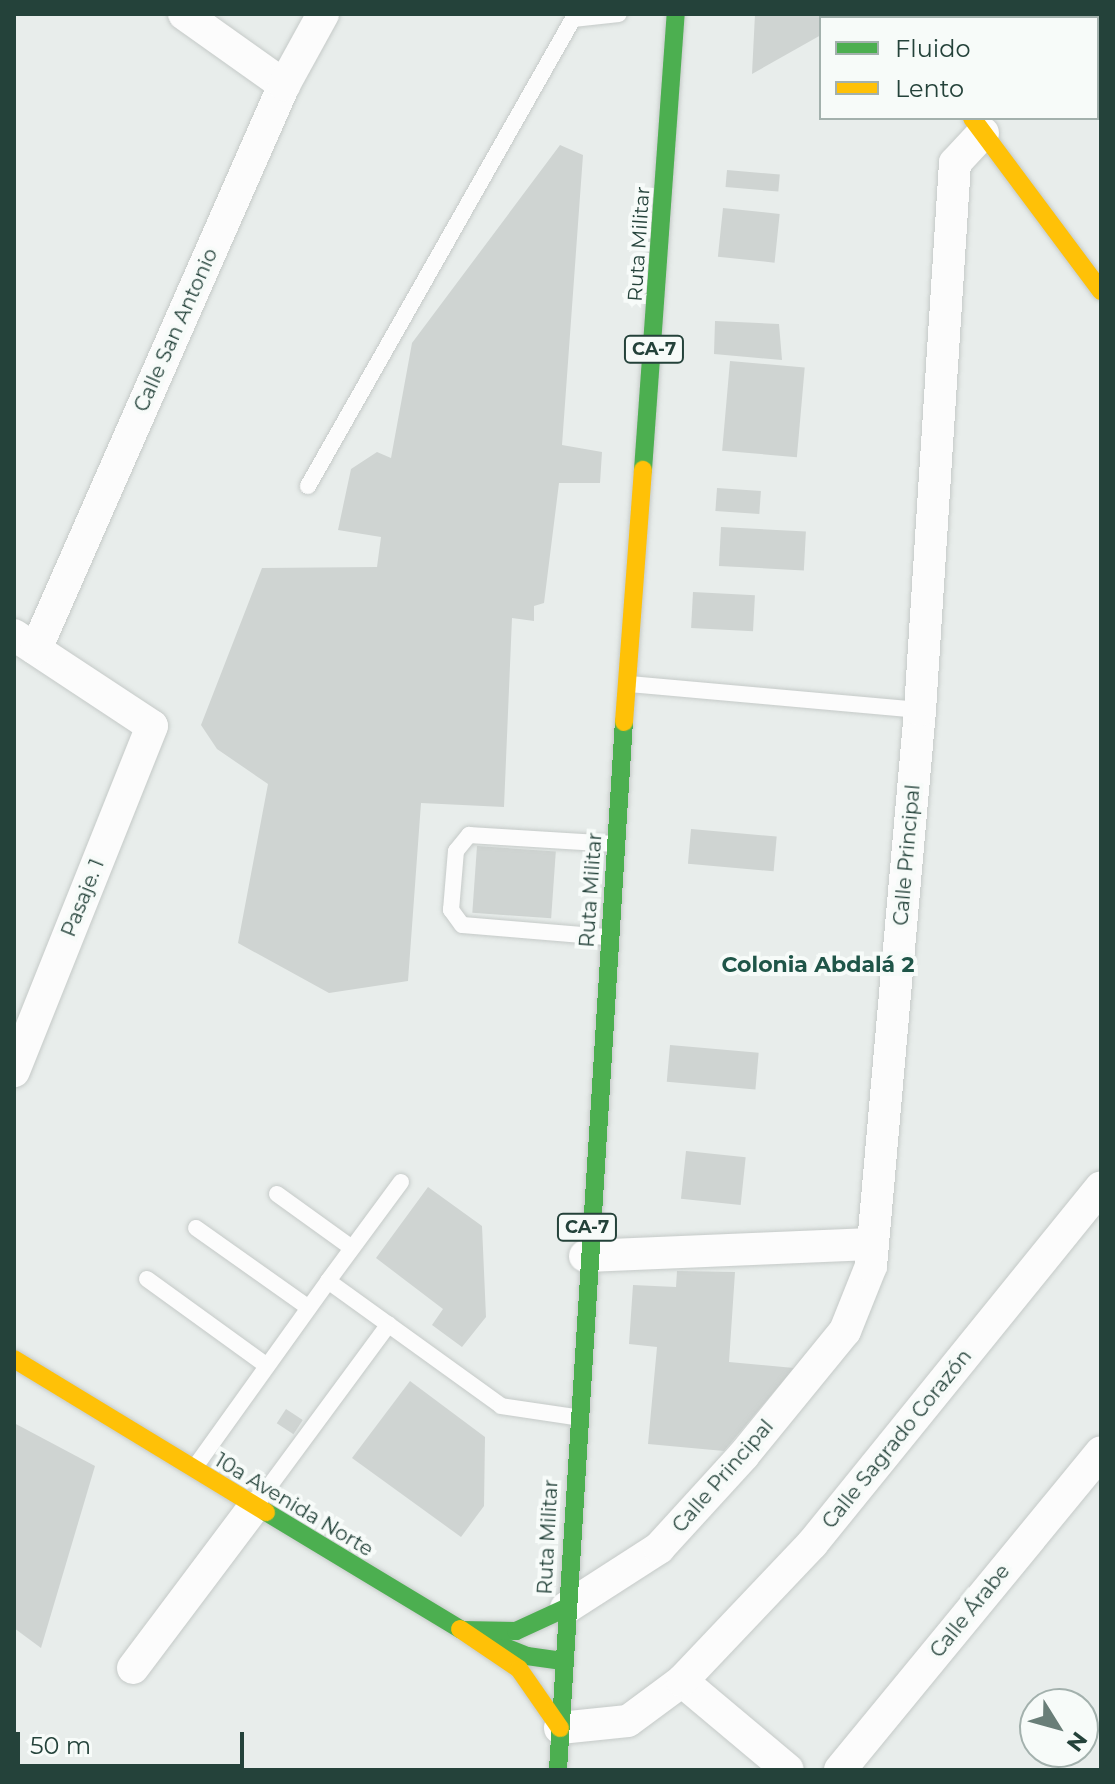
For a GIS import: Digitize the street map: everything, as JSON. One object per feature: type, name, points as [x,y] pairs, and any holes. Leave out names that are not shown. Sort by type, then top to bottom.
[{"type":"main road","name":"Ruta Militar","points":[[558,1770],[585,1256],[676,14]]},
{"type":"main road","points":[[977,125],[1101,291]]},
{"type":"main road","name":"10a Avenida Norte","points":[[14,1359],[253,1508],[460,1629],[527,1656],[563,1661]]},
{"type":"main road","points":[[460,1629],[516,1631],[566,1608]]},
{"type":"main road","points":[[460,1629],[519,1669],[560,1728]]},
{"type":"street","points":[[184,14],[284,85]]},
{"type":"street","name":"Calle San Antonio","points":[[25,642],[284,85],[323,14]]},
{"type":"street","name":"Calle Principal","points":[[566,1608],[659,1548],[743,1456],[845,1331],[873,1244],[920,710],[955,163],[977,125]]},
{"type":"street","name":"Pasaje. 1","points":[[14,1071],[152,726],[25,642]]},
{"type":"street","name":"Calle Sagrado Corazón","points":[[560,1728],[628,1721],[682,1681],[812,1544],[1101,1187]]},
{"type":"street","points":[[585,1256],[873,1244]]},
{"type":"street","name":"Calle Árabe","points":[[840,1770],[1101,1452]]},
{"type":"street","points":[[133,1668],[253,1508]]},
{"type":"street","points":[[682,1681],[788,1770]]},
{"type":"lane","points":[[308,486],[573,19],[619,14]]},
{"type":"lane","points":[[629,684],[920,710]]},
{"type":"lane","points":[[609,937],[462,925],[451,910],[456,851],[469,835],[617,844]]},
{"type":"lane","points":[[193,1470],[401,1182]]},
{"type":"lane","points":[[277,1194],[352,1248]]},
{"type":"lane","points":[[196,1228],[309,1308]]},
{"type":"lane","points":[[147,1279],[267,1366]]},
{"type":"lane","points":[[328,1281],[501,1406],[577,1417]]},
{"type":"lane","points":[[253,1508],[389,1324]]},
{"type":"building","points":[[755,14],[860,14],[819,16],[819,36],[752,74]]},
{"type":"building","points":[[560,145],[583,155],[562,445],[602,452],[600,483],[559,483],[544,603],[534,606],[534,621],[512,618],[504,807],[421,803],[408,981],[329,993],[238,943],[268,784],[217,749],[201,725],[262,568],[377,567],[381,537],[338,530],[351,469],[377,452],[391,458],[412,343]]},
{"type":"building","points":[[727,170],[780,175],[778,192],[726,187]]},
{"type":"building","points":[[723,208],[780,214],[775,263],[718,257]]},
{"type":"building","points":[[715,321],[779,324],[782,360],[714,354]]},
{"type":"building","points":[[730,361],[805,368],[797,457],[722,451]]},
{"type":"building","points":[[717,488],[761,491],[759,514],[715,511]]},
{"type":"building","points":[[721,527],[806,531],[804,570],[719,566]]},
{"type":"building","points":[[693,592],[755,595],[753,631],[691,628]]},
{"type":"building","points":[[691,829],[777,836],[774,871],[688,864]]},
{"type":"building","points":[[477,846],[556,852],[551,918],[472,913]]},
{"type":"building","points":[[670,1045],[759,1053],[755,1090],[667,1082]]},
{"type":"building","points":[[686,1151],[746,1157],[741,1205],[681,1199]]},
{"type":"building","points":[[428,1187],[482,1226],[486,1317],[462,1347],[432,1325],[443,1309],[376,1258]]},
{"type":"building","points":[[677,1271],[735,1272],[729,1362],[794,1368],[724,1451],[648,1444],[657,1347],[629,1344],[633,1285],[676,1287]]},
{"type":"building","points":[[410,1381],[485,1437],[484,1506],[461,1537],[352,1458]]},
{"type":"building","points":[[286,1409],[303,1420],[294,1434],[277,1423]]},
{"type":"building","points":[[14,1423],[95,1466],[41,1648],[14,1628]]},
{"type":"traffic: fast","points":[[643,470],[676,14]]},
{"type":"traffic: fast","points":[[558,1770],[624,722]]},
{"type":"traffic: fast","points":[[266,1512],[460,1629],[527,1656],[563,1661]]},
{"type":"traffic: fast","points":[[462,1630],[516,1631],[566,1608]]},
{"type":"traffic: slow","points":[[973,120],[1101,291]]},
{"type":"traffic: slow","points":[[624,722],[643,470]]},
{"type":"traffic: slow","points":[[14,1359],[266,1512]]},
{"type":"traffic: slow","points":[[460,1629],[519,1669],[560,1728]]},
{"type":"district","name":"Colonia Abdalá 2","points":[[818,965]]}]
